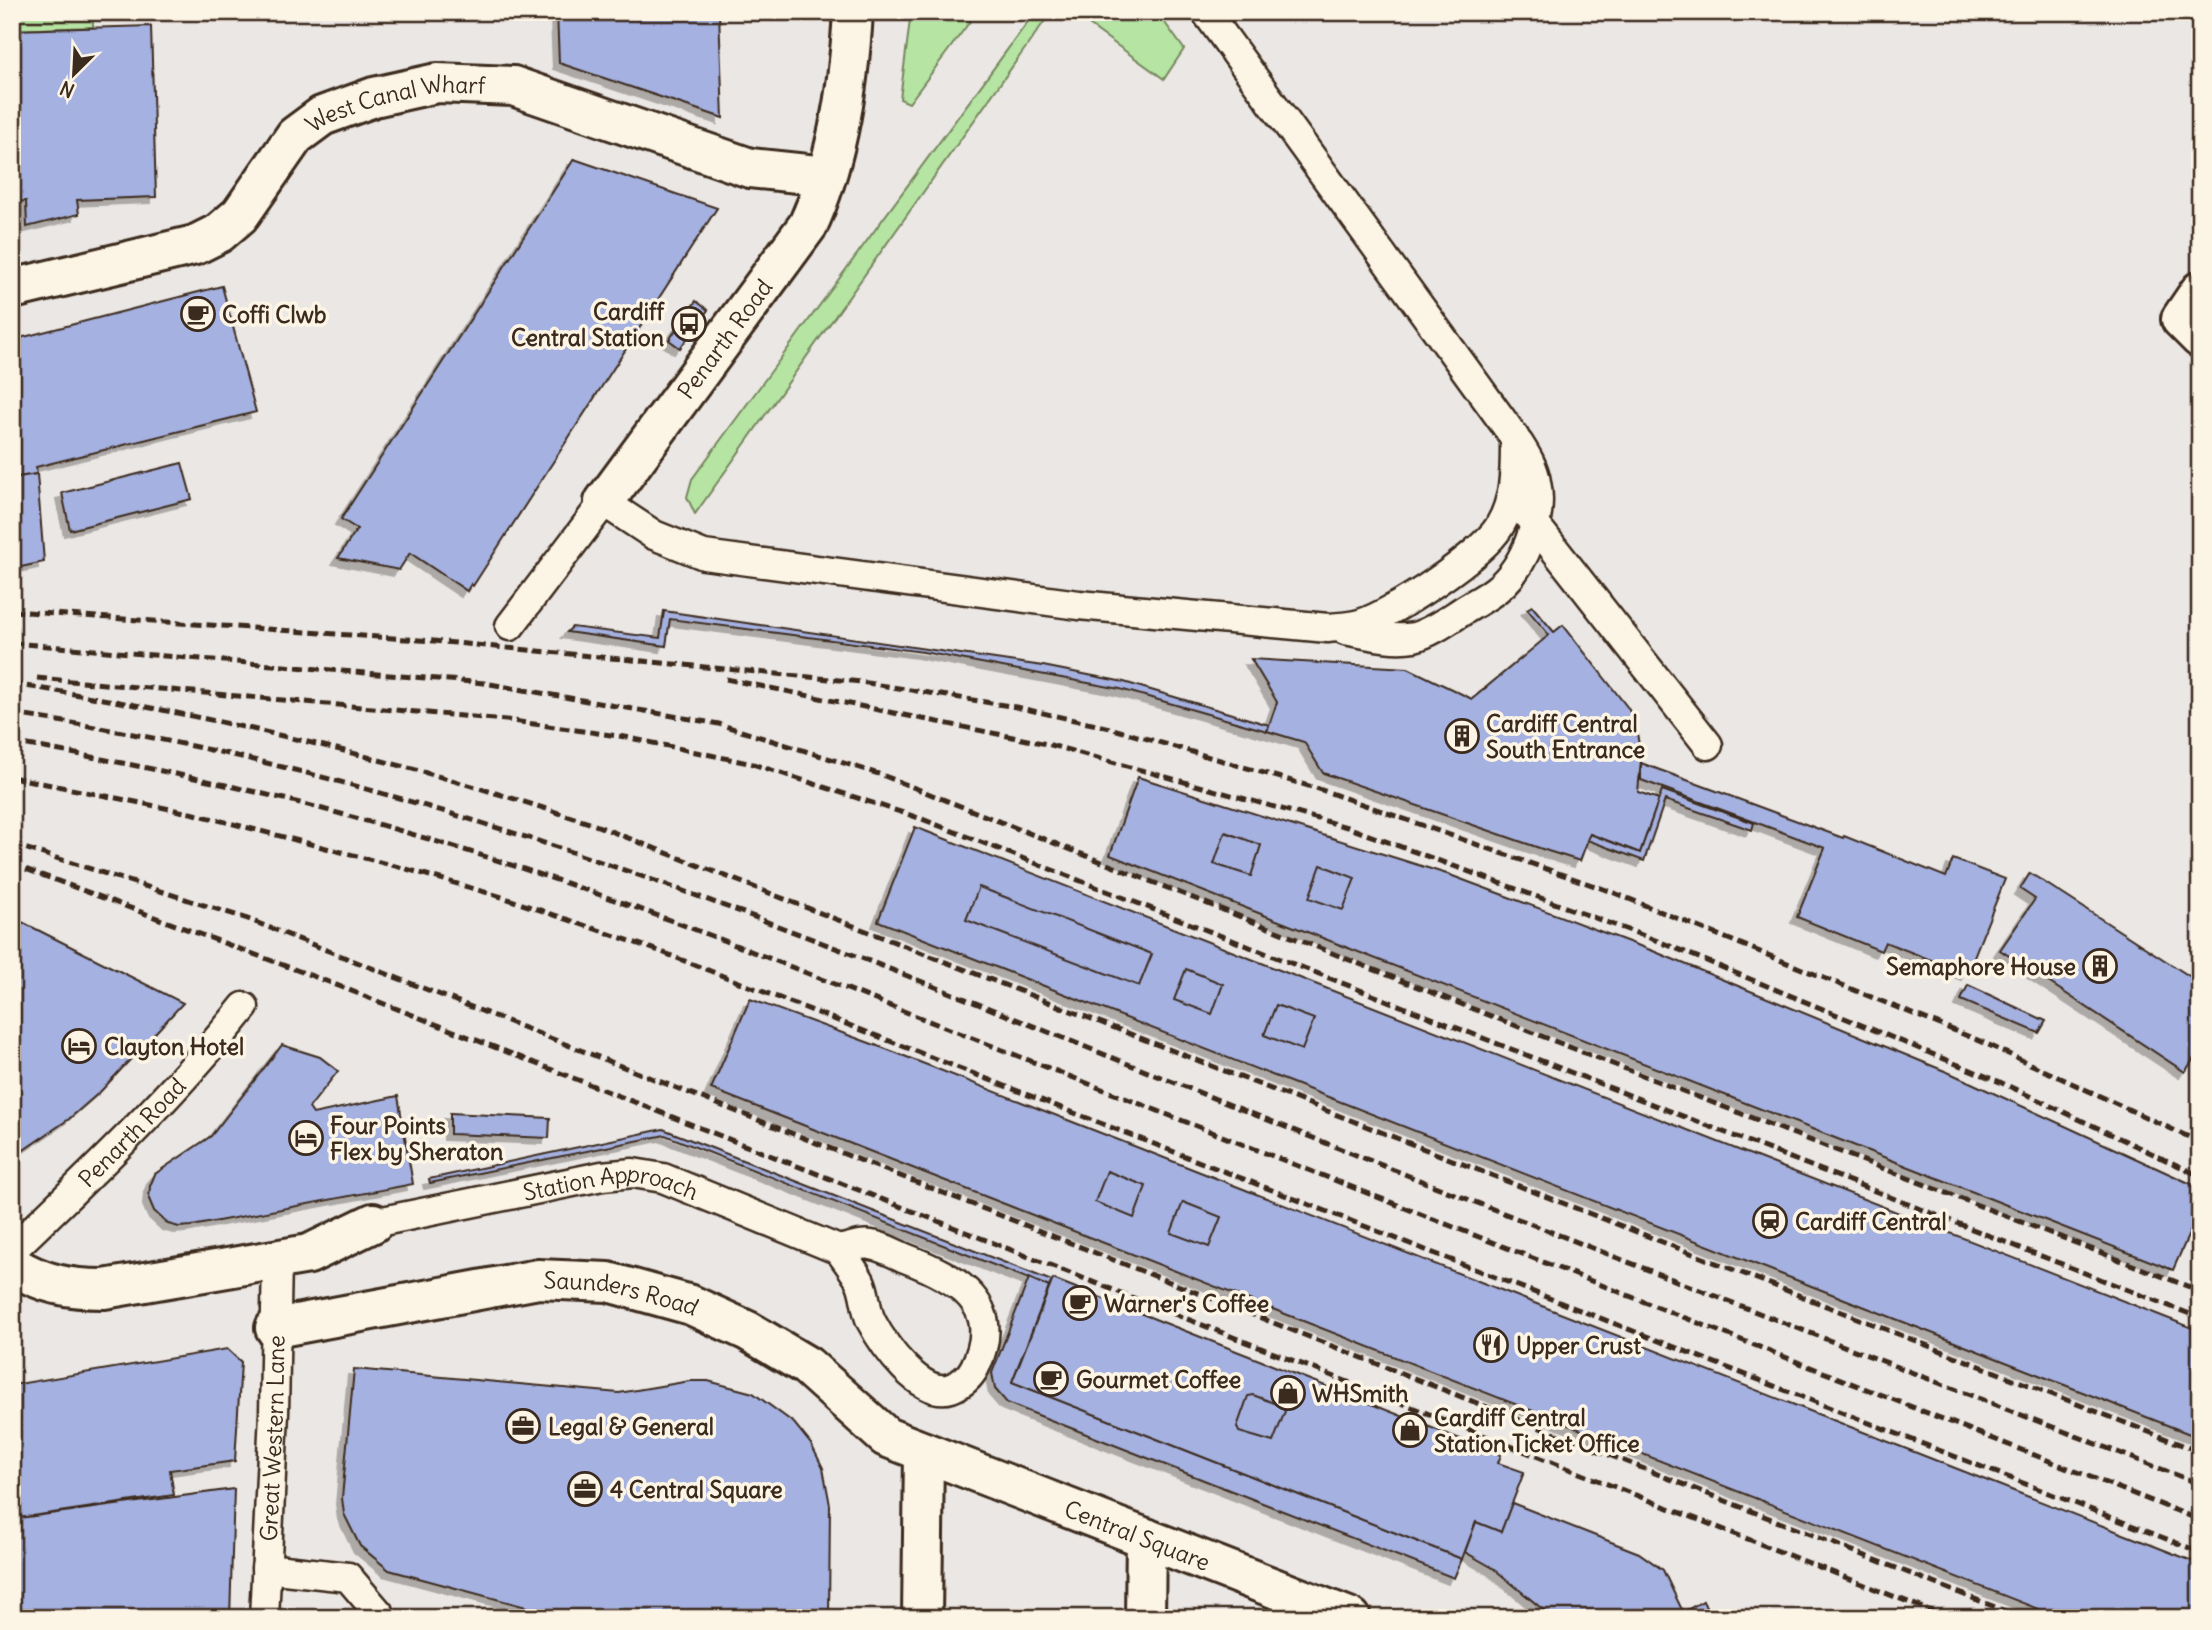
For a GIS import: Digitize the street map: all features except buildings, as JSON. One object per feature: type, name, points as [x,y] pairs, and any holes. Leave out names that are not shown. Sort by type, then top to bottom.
[{"type":"street","name":"Penarth Road","points":[[604,502],[793,249],[819,200],[846,88],[853,12]]},
{"type":"street","name":"West Canal Wharf","points":[[12,289],[195,245],[219,233],[240,215],[295,136],[322,116],[374,97],[437,83],[513,86],[750,168],[826,176]]},
{"type":"street","points":[[2200,291],[2182,319],[2200,338]]},
{"type":"street","points":[[12,1265],[50,1284],[72,1289],[104,1289],[309,1254],[373,1223]]},
{"type":"street","name":"Saunders Road","points":[[275,1328],[538,1279],[608,1282],[691,1305],[748,1331],[807,1366],[886,1437],[924,1452]]},
{"type":"street","points":[[922,1618],[924,1452]]},
{"type":"street","name":"Central Square","points":[[924,1452],[1351,1618]]},
{"type":"street","points":[[1144,1618],[1146,1538]]},
{"type":"lane","points":[[604,502],[654,536],[704,555],[1079,605],[1328,628],[1393,638],[1415,637],[1445,623],[1498,588],[1512,574],[1524,555],[1533,523],[1537,484],[1528,458],[1206,12]]},
{"type":"lane","points":[[1328,628],[1359,624],[1378,616],[1445,575],[1482,547],[1499,528],[1511,495],[1515,481],[1516,438]]},
{"type":"lane","points":[[1511,495],[1708,745]]},
{"type":"lane","name":"Penarth Road","points":[[510,626],[604,502]]},
{"type":"lane","name":"Penarth Road","points":[[12,1250],[145,1121],[209,1051],[244,1007]]},
{"type":"lane","name":"Station Approach","points":[[373,1223],[602,1176],[633,1173],[663,1178],[839,1250]]},
{"type":"lane","points":[[870,1244],[944,1272],[969,1295],[984,1316],[986,1328],[981,1354],[966,1380],[945,1390],[922,1385],[913,1376],[870,1320],[864,1290],[839,1250],[870,1244]]},
{"type":"lane","name":"Great Western Lane","points":[[264,1618],[277,1259]]},
{"type":"lane","points":[[267,1568],[348,1577],[383,1618]]},
{"type":"green space","points":[[12,12],[78,12],[93,17],[93,27],[12,30]]},
{"type":"green space","points":[[911,12],[977,12],[909,103],[900,99]]},
{"type":"green space","points":[[1035,12],[1051,12],[695,514],[687,497],[692,479]]},
{"type":"green space","points":[[1071,12],[1157,12],[1184,49],[1164,79]]},
{"type":"railway","points":[[12,611],[434,641],[861,682],[1016,707],[1110,728],[1319,789],[1612,892],[1980,1041],[2200,1142]]},
{"type":"railway","points":[[12,643],[484,683],[719,724],[882,775],[1605,1061],[2200,1291]]},
{"type":"railway","points":[[37,678],[506,720],[625,737],[753,764],[922,819],[2200,1318]]},
{"type":"railway","points":[[726,679],[1047,744],[1347,827],[1658,941],[2000,1082],[2200,1176]]},
{"type":"railway","points":[[12,684],[160,710],[307,742],[452,780],[595,825],[2200,1452]]},
{"type":"railway","points":[[12,714],[163,740],[313,775],[460,816],[606,864],[894,970],[1560,1236],[2200,1484]]},
{"type":"railway","points":[[12,742],[166,772],[319,808],[536,873],[642,910],[2200,1520]]},
{"type":"railway","points":[[12,777],[195,814],[403,868],[502,897],[659,951],[2200,1552]]},
{"type":"railway","points":[[12,844],[245,918],[2023,1618]]},
{"type":"railway","points":[[12,864],[326,981],[1949,1618]]},
{"type":"place","name":"Coffi Clwb","points":[[198,314]]},
{"type":"place","name":"Cardiff Central Station","points":[[689,324]]},
{"type":"place","name":"Cardiff Central South Entrance","points":[[1462,736]]},
{"type":"place","name":"Semaphore House","points":[[2100,966]]},
{"type":"place","name":"Clayton Hotel","points":[[79,1046]]},
{"type":"place","name":"Four Points Flex by Sheraton","points":[[306,1138]]},
{"type":"place","name":"Cardiff Central","points":[[1770,1221]]},
{"type":"place","name":"Warner's Coffee","points":[[1080,1303]]},
{"type":"place","name":"Upper Crust","points":[[1491,1345]]},
{"type":"place","name":"Gourmet Coffee","points":[[1051,1379]]},
{"type":"place","name":"WHSmith","points":[[1288,1393]]},
{"type":"place","name":"Legal & General","points":[[523,1426]]},
{"type":"place","name":"Cardiff Central Station Ticket Office","points":[[1410,1430]]},
{"type":"place","name":"4 Central Square","points":[[585,1489]]}]
